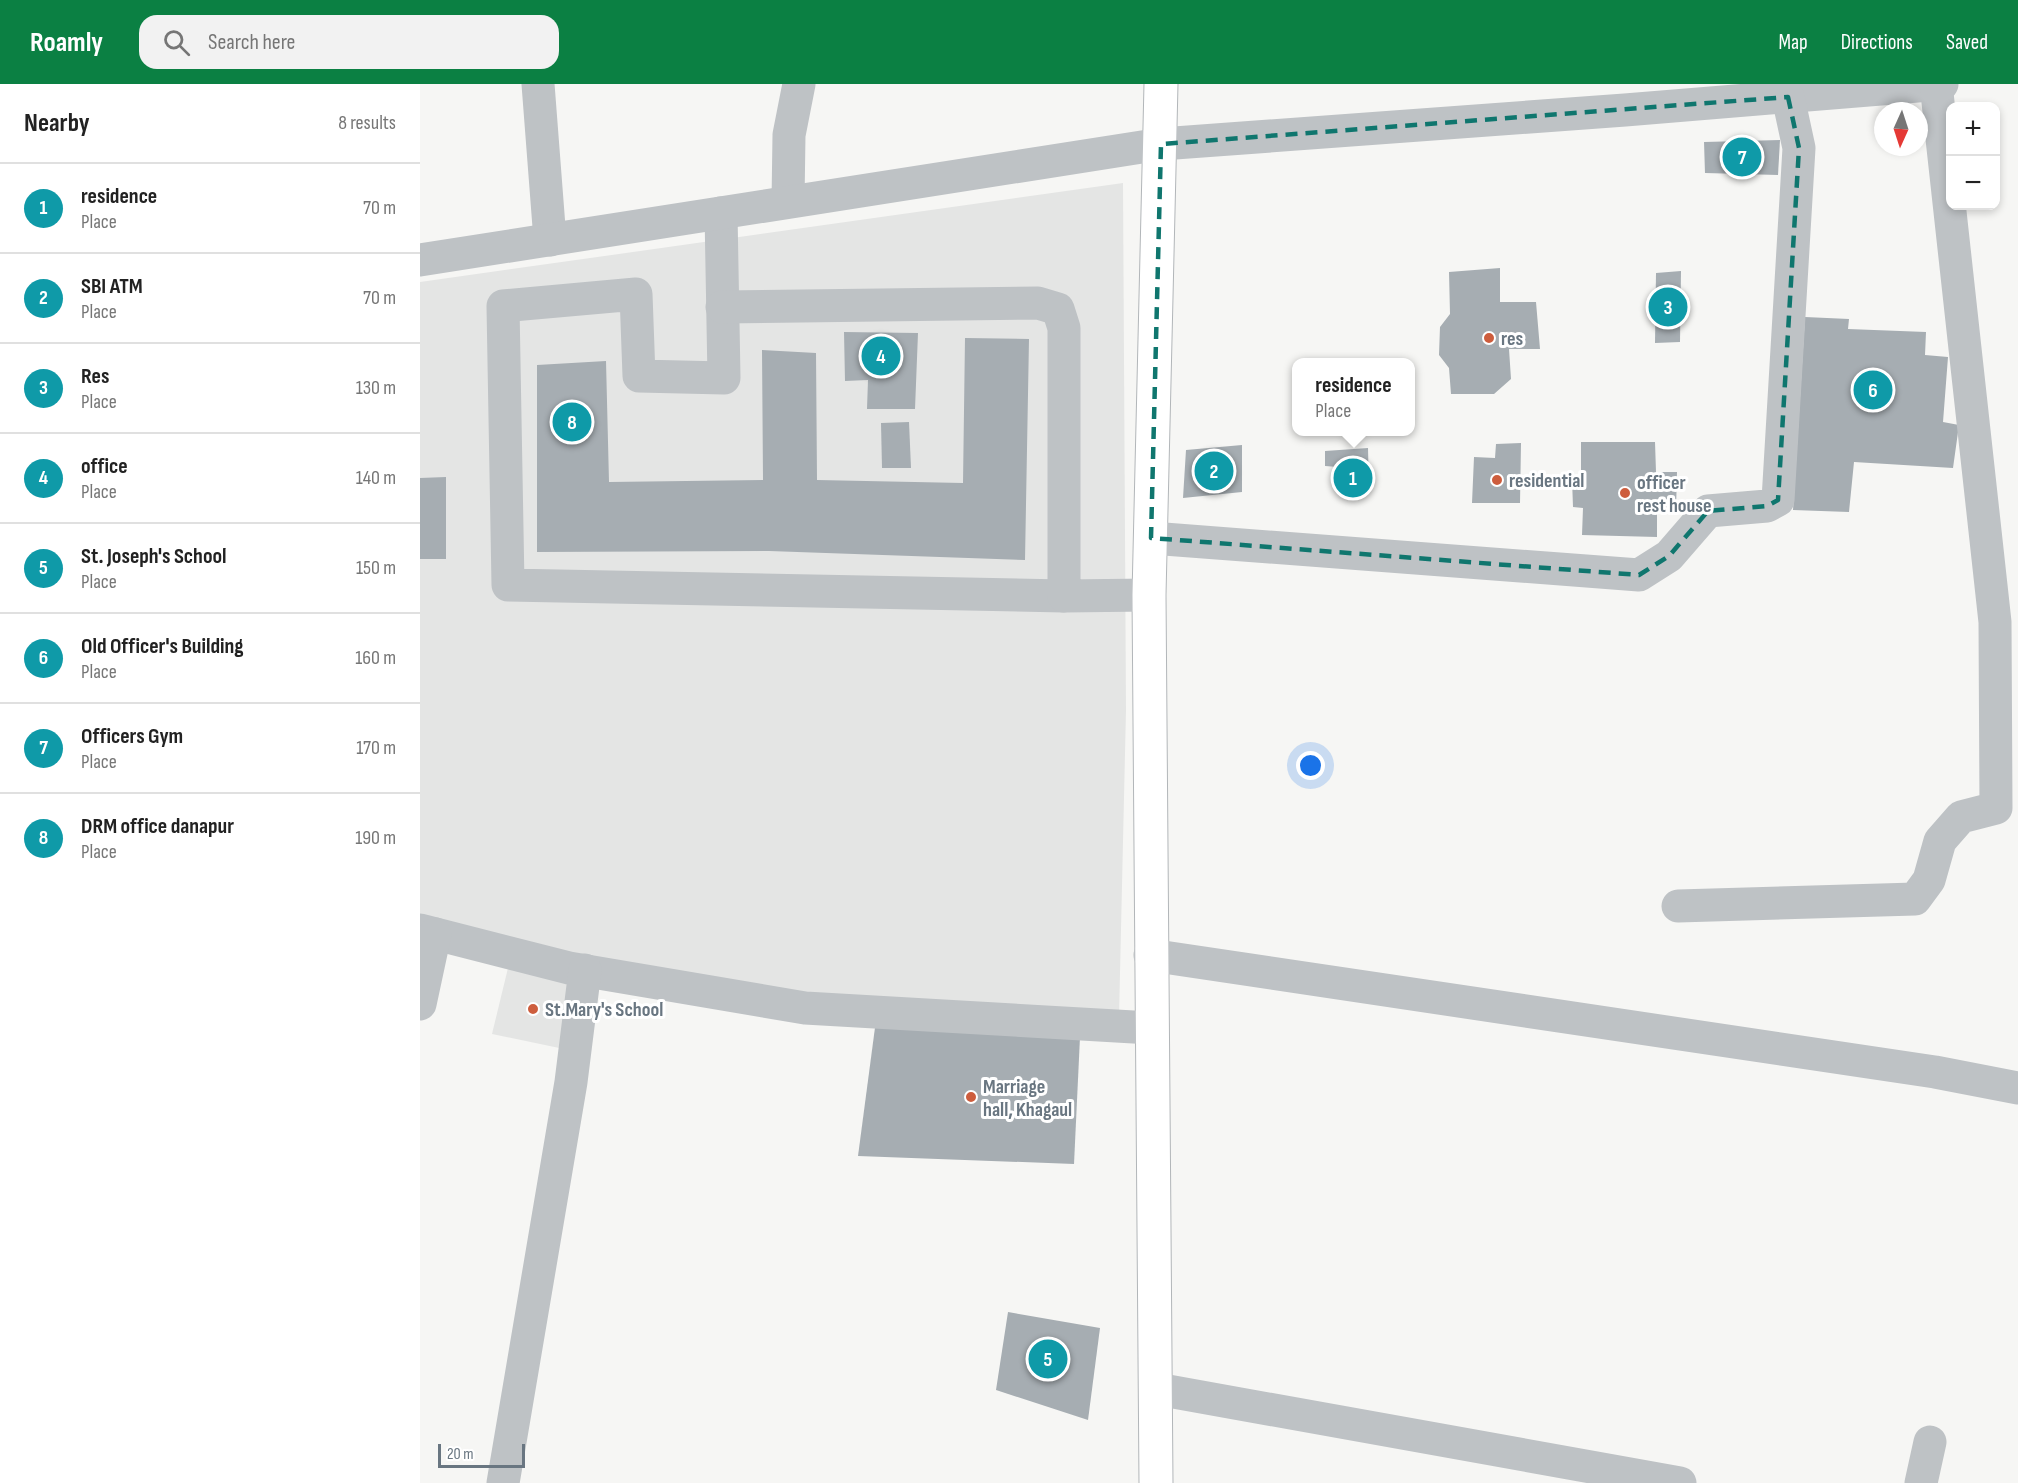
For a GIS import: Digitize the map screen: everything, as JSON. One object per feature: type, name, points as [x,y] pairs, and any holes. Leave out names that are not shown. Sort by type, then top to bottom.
[{"type":"main road","points":[[1156,1483],[1157,1389],[1150,955],[1149,595],[1161,84]]},
{"type":"street","points":[[538,84],[550,240]]},
{"type":"street","points":[[789,202],[789,135],[799,84]]},
{"type":"street","points":[[1678,906],[1915,899],[1929,880],[1940,840],[1961,817],[1996,808],[1995,622],[1936,84]]},
{"type":"street","points":[[420,260],[1161,144],[1942,84]]},
{"type":"street","points":[[1151,538],[1639,575],[1669,556],[1708,510],[1767,506],[1778,500],[1799,148],[1788,97]]},
{"type":"street","points":[[721,213],[724,378],[639,376],[636,294],[503,306],[508,585],[1064,596],[1149,595]]},
{"type":"street","points":[[722,307],[1038,303],[1058,309],[1064,328],[1064,596]]},
{"type":"street","points":[[420,1004],[427,932],[585,970],[805,1008],[1151,1028]]},
{"type":"street","points":[[1150,955],[1935,1071],[2018,1088]]},
{"type":"street","points":[[503,1483],[571,1082],[585,970]]},
{"type":"street","points":[[1157,1389],[1680,1483]]},
{"type":"street","points":[[1921,1483],[1930,1442]]},
{"type":"highlighted area","points":[[1788,97],[1799,148],[1778,500],[1767,506],[1708,511],[1669,556],[1639,575],[1151,538],[1161,144]]},
{"type":"shaded area","points":[[1123,183],[1126,710],[1119,1017],[812,999],[564,953],[420,920],[420,282]]},
{"type":"shaded area","name":"St.Mary's School","points":[[508,968],[571,983],[564,1049],[492,1034]]},
{"type":"building","points":[[1780,140],[1778,175],[1705,173],[1704,142]]},
{"type":"building","name":"res","points":[[1500,268],[1500,302],[1536,302],[1540,349],[1509,349],[1511,379],[1494,394],[1451,394],[1449,368],[1439,355],[1440,327],[1450,314],[1449,272]]},
{"type":"building","points":[[1681,271],[1680,342],[1655,343],[1656,273]]},
{"type":"building","points":[[1805,317],[1849,319],[1848,329],[1926,332],[1925,355],[1948,357],[1943,422],[1959,425],[1953,468],[1854,462],[1849,512],[1793,510]]},
{"type":"building","points":[[844,332],[918,333],[915,409],[867,409],[868,380],[845,381]]},
{"type":"building","points":[[965,338],[1029,339],[1025,560],[769,551],[537,552],[537,365],[606,361],[609,482],[763,480],[762,350],[816,353],[817,480],[963,483]]},
{"type":"building","points":[[909,422],[911,468],[882,468],[881,423]]},
{"type":"building","name":"officer rest house","points":[[1581,442],[1655,442],[1656,472],[1677,472],[1676,511],[1657,512],[1657,537],[1582,535],[1583,508],[1573,507],[1572,479],[1581,479]]},
{"type":"building","name":"residential","points":[[1521,443],[1520,503],[1472,503],[1474,457],[1495,458],[1496,444]]},
{"type":"building","points":[[1242,445],[1242,492],[1183,498],[1186,450]]},
{"type":"building","points":[[1368,448],[1369,490],[1337,490],[1338,467],[1325,466],[1325,451]]},
{"type":"building","points":[[446,477],[446,559],[420,559],[420,478]]},
{"type":"building","name":"Marriage hall, Khagaul","points":[[876,1020],[1080,1037],[1074,1164],[858,1156]]},
{"type":"building","points":[[1008,1312],[1100,1328],[1088,1420],[996,1390]]},
{"type":"place","name":"Officers Gym","points":[[1742,157]]},
{"type":"place","name":"Res","points":[[1668,307]]},
{"type":"place","name":"res","points":[[1489,338]]},
{"type":"place","name":"office","points":[[881,356]]},
{"type":"place","name":"Old Officer's Building","points":[[1873,390]]},
{"type":"place","name":"DRM office danapur","points":[[572,422]]},
{"type":"place","name":"SBI ATM","points":[[1214,471]]},
{"type":"place","name":"residence","points":[[1353,478]]},
{"type":"place","name":"residential","points":[[1497,480]]},
{"type":"place","name":"officer rest house","points":[[1625,493]]},
{"type":"place","name":"St.Mary's School","points":[[533,1009]]},
{"type":"place","name":"Marriage hall, Khagaul","points":[[971,1097]]},
{"type":"place","name":"St. Joseph's School","points":[[1048,1359]]}]
